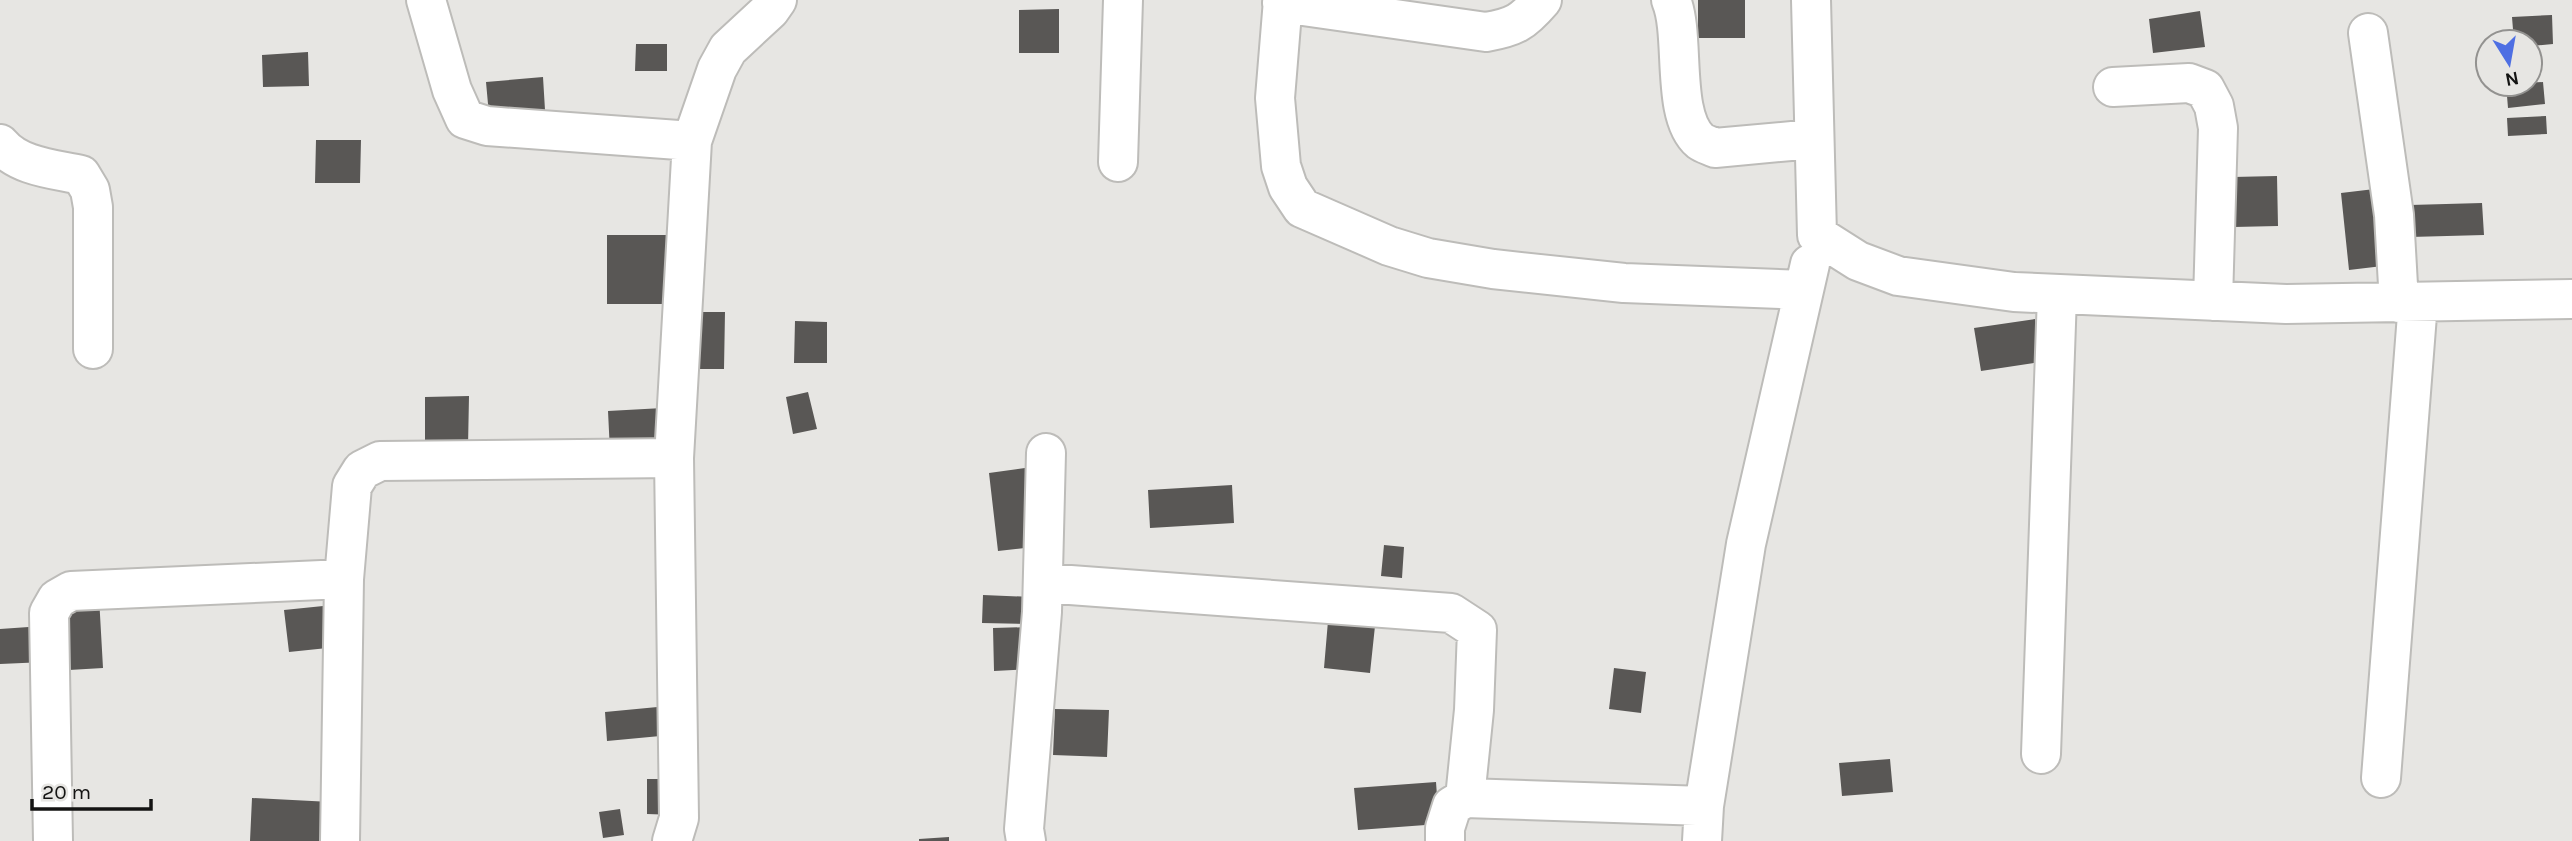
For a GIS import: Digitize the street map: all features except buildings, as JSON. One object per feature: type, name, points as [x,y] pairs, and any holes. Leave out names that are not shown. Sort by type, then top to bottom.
[{"type":"street","points":[[426,0],[452,90],[464,119],[487,127],[692,141]]},
{"type":"street","points":[[672,841],[679,818],[674,458],[692,141],[717,69],[728,49],[770,10],[777,0]]},
{"type":"street","points":[[1118,162],[1123,0]]},
{"type":"street","points":[[1542,0],[1525,20],[1509,28],[1486,32],[1283,1],[1275,98],[1281,166],[1288,187],[1302,208],[1389,246],[1428,258],[1493,269],[1624,283],[1804,290]]},
{"type":"street","points":[[1671,0],[1683,100],[1690,127],[1701,142],[1715,148],[1813,139]]},
{"type":"street","points":[[1445,841],[1445,828],[1452,806],[1465,798],[1703,824],[1746,544],[1817,235],[1811,0]]},
{"type":"street","points":[[2368,33],[2408,302],[2381,778]]},
{"type":"street","points":[[2113,87],[2189,83],[2205,89],[2214,106],[2218,128],[2213,301]]},
{"type":"street","points":[[0,144],[23,162],[81,175],[90,190],[93,206],[93,349]]},
{"type":"street","points":[[1817,235],[1858,261],[1898,276],[2014,292],[2287,304],[2572,299]]},
{"type":"street","points":[[2041,754],[2057,295]]},
{"type":"street","points":[[1026,841],[1024,829],[1043,583],[1046,453]]},
{"type":"street","points":[[340,841],[344,579],[352,486],[362,470],[380,461],[674,458]]},
{"type":"street","points":[[53,841],[49,613],[57,599],[71,591],[344,579]]},
{"type":"street","points":[[1043,583],[1451,613],[1478,630],[1474,710],[1465,798]]}]
